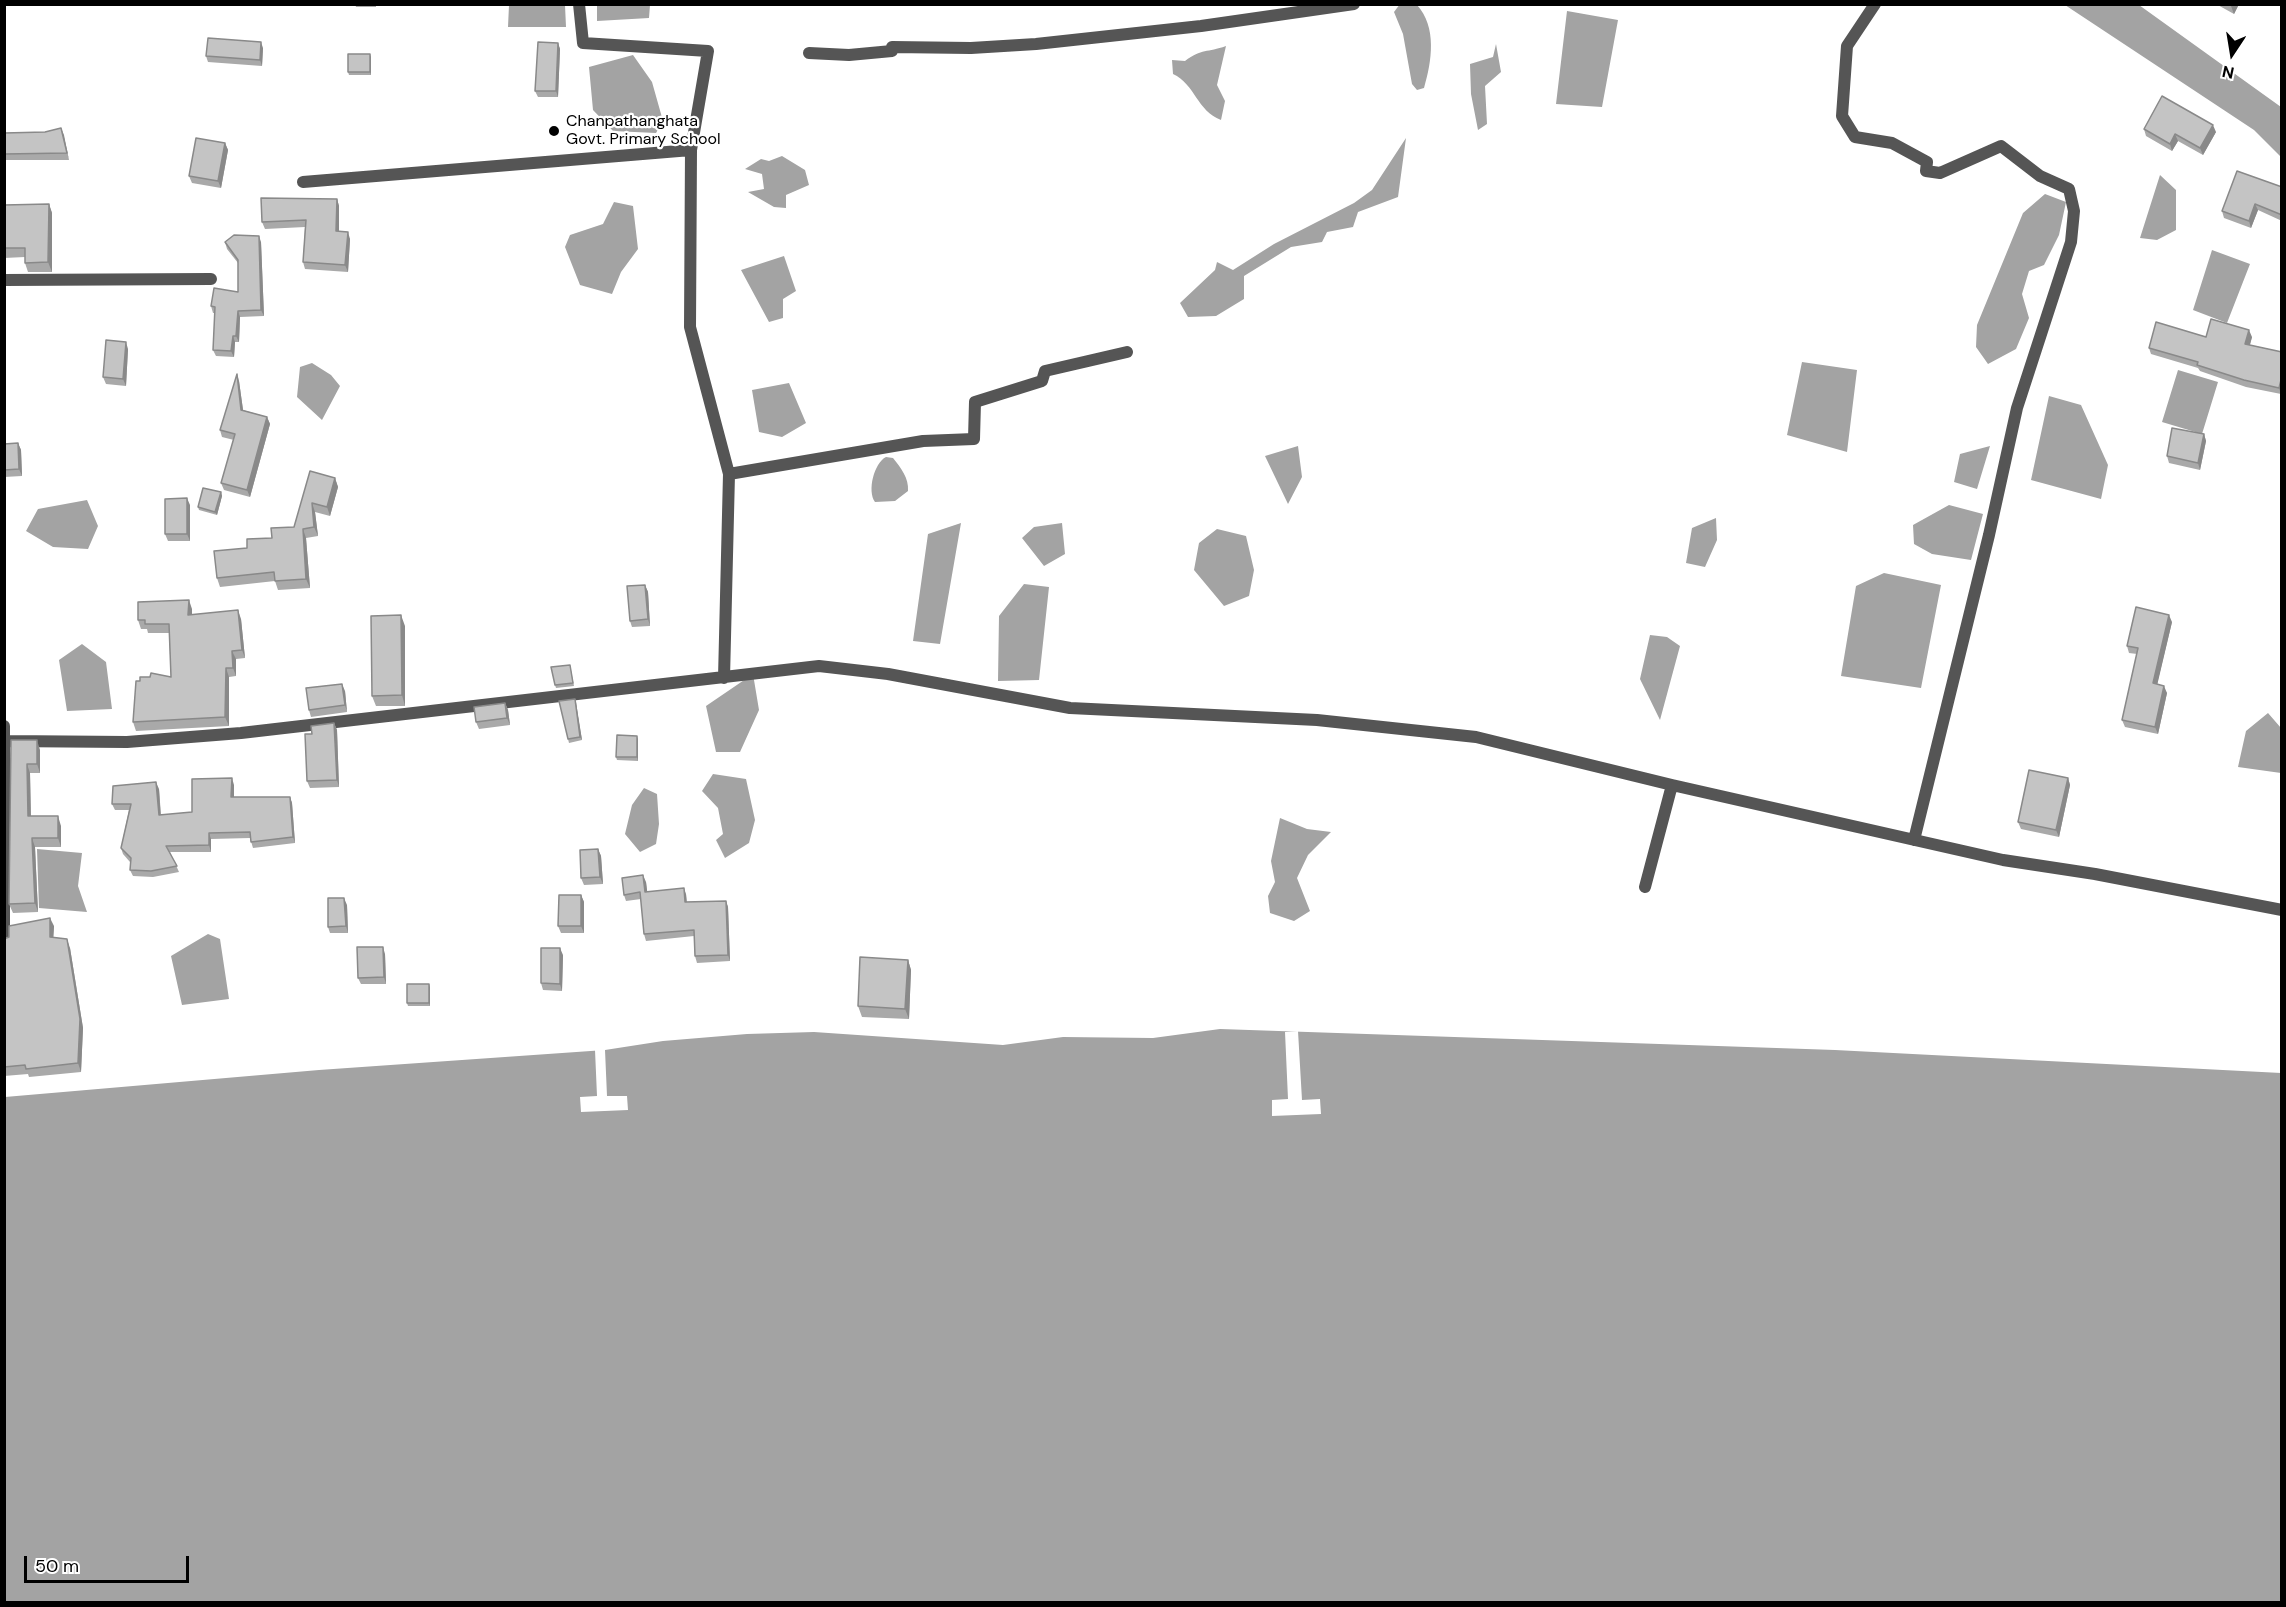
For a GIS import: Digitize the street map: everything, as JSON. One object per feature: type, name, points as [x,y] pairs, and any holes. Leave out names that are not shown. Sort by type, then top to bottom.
[{"type":"street","points":[[579,4],[583,43],[708,51],[691,150],[690,327],[729,474],[724,678]]},
{"type":"street","points":[[809,53],[859,55],[892,51],[892,47],[971,48],[1036,44],[1354,4]]},
{"type":"street","points":[[1875,4],[1847,46],[1842,116],[1855,137],[1892,143],[1927,162],[1926,171],[1940,173],[2001,146],[2040,176],[2069,189],[2074,211],[2071,242],[2017,408],[1989,535],[1914,840]]},
{"type":"street","points":[[303,182],[691,150]]},
{"type":"street","points":[[4,280],[211,279]]},
{"type":"street","points":[[729,474],[923,441],[974,439],[975,402],[1042,381],[1045,371],[1127,352]]},
{"type":"street","points":[[5,741],[127,742],[229,734],[819,666],[888,674],[1070,708],[1317,720],[1464,736],[2003,860],[2095,874],[2282,910]]},
{"type":"street","points":[[4,726],[5,939]]},
{"type":"street","points":[[1645,887],[1672,785]]},
{"type":"shaded area","points":[[1400,4],[1417,5],[1428,23],[1431,56],[1424,88],[1417,90],[1412,84],[1403,34],[1394,12]]},
{"type":"shaded area","points":[[509,5],[565,5],[566,27],[508,27]]},
{"type":"shaded area","points":[[597,5],[650,5],[649,18],[597,21]]},
{"type":"shaded area","points":[[2065,5],[2139,5],[2281,107],[2281,157],[2254,130]]},
{"type":"shaded area","points":[[1567,11],[1618,20],[1602,107],[1556,104]]},
{"type":"shaded area","points":[[1496,44],[1501,72],[1485,86],[1487,124],[1478,130],[1471,94],[1470,64],[1493,57]]},
{"type":"shaded area","points":[[1226,46],[1217,85],[1225,101],[1221,120],[1206,110],[1186,84],[1173,74],[1172,60],[1185,61],[1200,52]]},
{"type":"shaded area","points":[[633,55],[652,82],[663,121],[656,133],[613,131],[593,110],[589,67]]},
{"type":"shaded area","points":[[1406,138],[1398,197],[1358,212],[1353,227],[1327,232],[1322,242],[1291,247],[1244,276],[1244,299],[1216,316],[1188,317],[1180,303],[1215,270],[1217,262],[1233,270],[1274,244],[1354,203],[1372,190]]},
{"type":"shaded area","points":[[782,156],[805,170],[809,185],[786,195],[786,208],[774,207],[748,192],[764,189],[762,174],[745,169],[761,159],[769,161]]},
{"type":"shaded area","points":[[2160,175],[2176,190],[2176,230],[2157,240],[2140,238]]},
{"type":"shaded area","points":[[2045,194],[2066,202],[2059,235],[2044,265],[2029,271],[2022,294],[2029,318],[2016,349],[1988,364],[1976,347],[1977,325],[2023,213]]},
{"type":"shaded area","points":[[614,202],[633,206],[638,249],[621,272],[612,294],[580,285],[565,247],[570,235],[603,224]]},
{"type":"shaded area","points":[[2212,250],[2250,264],[2227,323],[2193,310]]},
{"type":"shaded area","points":[[784,256],[796,291],[783,299],[783,318],[769,322],[741,270]]},
{"type":"shaded area","points":[[1802,362],[1857,370],[1847,452],[1787,435]]},
{"type":"shaded area","points":[[312,363],[331,375],[340,386],[322,420],[297,397],[300,367]]},
{"type":"shaded area","points":[[2178,370],[2218,382],[2202,434],[2162,422]]},
{"type":"shaded area","points":[[789,383],[806,423],[782,437],[759,432],[752,390]]},
{"type":"shaded area","points":[[2049,396],[2081,405],[2108,465],[2101,499],[2031,480]]},
{"type":"shaded area","points":[[1298,446],[1302,477],[1288,504],[1265,456]]},
{"type":"shaded area","points":[[1990,446],[1977,489],[1954,482],[1960,454]]},
{"type":"shaded area","points":[[886,457],[893,458],[902,469],[908,491],[895,501],[875,502],[872,491],[873,478],[878,465]]},
{"type":"shaded area","points":[[87,500],[98,526],[88,549],[53,547],[26,531],[38,509]]},
{"type":"shaded area","points":[[1949,505],[1983,514],[1971,560],[1932,554],[1914,544],[1913,525]]},
{"type":"shaded area","points":[[1716,518],[1717,540],[1705,567],[1686,563],[1692,528]]},
{"type":"shaded area","points":[[961,523],[940,644],[913,641],[928,534]]},
{"type":"shaded area","points":[[1062,523],[1065,554],[1044,566],[1022,538],[1034,527]]},
{"type":"shaded area","points":[[1217,529],[1246,536],[1254,570],[1249,596],[1224,606],[1194,570],[1199,543]]},
{"type":"shaded area","points":[[1884,573],[1941,585],[1921,688],[1841,676],[1856,586]]},
{"type":"shaded area","points":[[1024,584],[1049,587],[1039,680],[998,681],[999,616]]},
{"type":"shaded area","points":[[1650,635],[1667,637],[1680,646],[1660,720],[1640,679]]},
{"type":"shaded area","points":[[82,644],[106,662],[112,709],[67,711],[59,660]]},
{"type":"shaded area","points":[[753,674],[759,710],[740,752],[716,752],[706,706]]},
{"type":"shaded area","points":[[2268,713],[2281,728],[2281,773],[2238,767],[2246,731]]},
{"type":"shaded area","points":[[713,774],[746,779],[755,820],[749,843],[725,858],[716,840],[723,834],[718,808],[702,791]]},
{"type":"shaded area","points":[[644,788],[657,794],[659,824],[656,844],[640,852],[625,834],[632,805]]},
{"type":"shaded area","points":[[1280,818],[1307,829],[1331,832],[1308,855],[1297,878],[1310,911],[1294,921],[1270,913],[1268,896],[1275,882],[1271,861]]},
{"type":"shaded area","points":[[37,849],[82,853],[78,886],[87,912],[39,908]]},
{"type":"shaded area","points":[[208,934],[220,939],[229,999],[182,1005],[171,956]]},
{"type":"shaded area","points":[[1220,1029],[1835,1050],[2281,1073],[2281,1602],[5,1602],[5,1097],[319,1070],[605,1050],[663,1041],[747,1034],[814,1032],[1003,1045],[1063,1037],[1153,1038]]},
{"type":"pier","points":[[1298,1031],[1302,1100],[1320,1099],[1321,1114],[1272,1116],[1272,1100],[1288,1099],[1285,1032]]},
{"type":"pier","points":[[595,1050],[605,1050],[607,1096],[627,1096],[628,1110],[581,1112],[580,1097],[597,1096]]},
{"type":"building","points":[[208,38],[261,42],[260,60],[206,56]]},
{"type":"building","points":[[538,42],[558,43],[556,91],[535,91]]},
{"type":"building","points":[[348,54],[370,54],[370,72],[348,72]]},
{"type":"building","points":[[2162,96],[2213,125],[2200,148],[2175,134],[2170,144],[2144,129]]},
{"type":"building","points":[[61,128],[67,153],[4,154],[4,133],[45,132]]},
{"type":"building","points":[[196,138],[225,143],[218,181],[189,176]]},
{"type":"building","points":[[2237,171],[2282,187],[2282,215],[2255,204],[2249,221],[2222,211]]},
{"type":"building","points":[[261,198],[337,199],[336,231],[348,232],[345,265],[303,262],[306,220],[262,222]]},
{"type":"building","points":[[49,204],[48,262],[25,263],[25,248],[4,248],[4,205]]},
{"type":"building","points":[[234,235],[259,236],[261,310],[238,311],[236,336],[233,336],[231,351],[213,350],[215,307],[211,306],[214,288],[238,292],[238,260],[225,242]]},
{"type":"building","points":[[2211,319],[2249,330],[2245,344],[2282,352],[2282,376],[2279,388],[2244,380],[2197,365],[2198,362],[2149,348],[2156,322],[2206,337]]},
{"type":"building","points":[[106,340],[126,342],[123,379],[103,377]]},
{"type":"building","points":[[237,374],[241,410],[267,417],[247,490],[221,483],[235,434],[220,430]]},
{"type":"building","points":[[2172,428],[2204,434],[2198,463],[2167,456]]},
{"type":"building","points":[[18,443],[19,469],[4,470],[4,444]]},
{"type":"building","points":[[310,471],[335,478],[327,507],[312,503],[314,527],[303,529],[306,579],[275,581],[274,572],[217,578],[214,551],[247,548],[247,539],[272,538],[271,528],[294,527]]},
{"type":"building","points":[[203,488],[221,492],[215,512],[198,507]]},
{"type":"building","points":[[187,498],[187,534],[165,534],[165,499]]},
{"type":"building","points":[[645,585],[648,619],[630,621],[627,586]]},
{"type":"building","points":[[189,600],[188,615],[238,610],[242,650],[232,651],[233,668],[226,668],[225,717],[133,722],[136,681],[140,681],[140,677],[150,677],[151,673],[171,677],[169,624],[145,624],[145,620],[138,620],[138,602]]},
{"type":"building","points":[[2136,607],[2169,615],[2153,683],[2164,686],[2155,727],[2122,720],[2138,648],[2127,646]]},
{"type":"building","points":[[401,615],[402,695],[372,696],[371,616]]},
{"type":"building","points":[[570,665],[573,683],[555,685],[551,667]]},
{"type":"building","points":[[342,684],[345,705],[309,710],[306,688]]},
{"type":"building","points":[[575,699],[580,737],[568,739],[559,701]]},
{"type":"building","points":[[505,703],[507,718],[476,722],[474,707]]},
{"type":"building","points":[[334,723],[337,780],[307,781],[305,734],[312,734],[311,726]]},
{"type":"building","points":[[617,735],[637,736],[637,757],[616,757]]},
{"type":"building","points":[[11,740],[37,740],[37,764],[27,764],[28,816],[58,816],[58,838],[32,838],[35,903],[9,904]]},
{"type":"building","points":[[2029,770],[2068,778],[2056,830],[2018,822]]},
{"type":"building","points":[[232,778],[231,797],[290,797],[293,837],[251,842],[250,832],[209,833],[209,845],[166,846],[177,866],[151,871],[130,870],[131,858],[121,848],[131,804],[112,804],[113,786],[156,782],[159,815],[192,812],[192,779]]},
{"type":"building","points":[[598,849],[600,877],[581,878],[580,850]]},
{"type":"building","points":[[643,875],[645,892],[684,888],[685,902],[726,901],[728,955],[695,956],[694,930],[644,934],[640,892],[624,895],[622,878]]},
{"type":"building","points":[[559,895],[581,895],[581,926],[558,926]]},
{"type":"building","points":[[328,898],[344,898],[346,926],[328,927]]},
{"type":"building","points":[[50,918],[50,937],[67,939],[80,1019],[78,1063],[26,1069],[25,1065],[4,1067],[4,939],[9,937],[9,926]]},
{"type":"building","points":[[357,947],[383,947],[384,977],[358,978]]},
{"type":"building","points":[[541,948],[560,948],[560,984],[541,983]]},
{"type":"building","points":[[860,957],[908,960],[905,1009],[858,1006]]},
{"type":"building","points":[[407,984],[429,984],[429,1003],[407,1003]]},
{"type":"place","name":"Chanpathanghata Govt. Primary School","points":[[554,131]]}]
